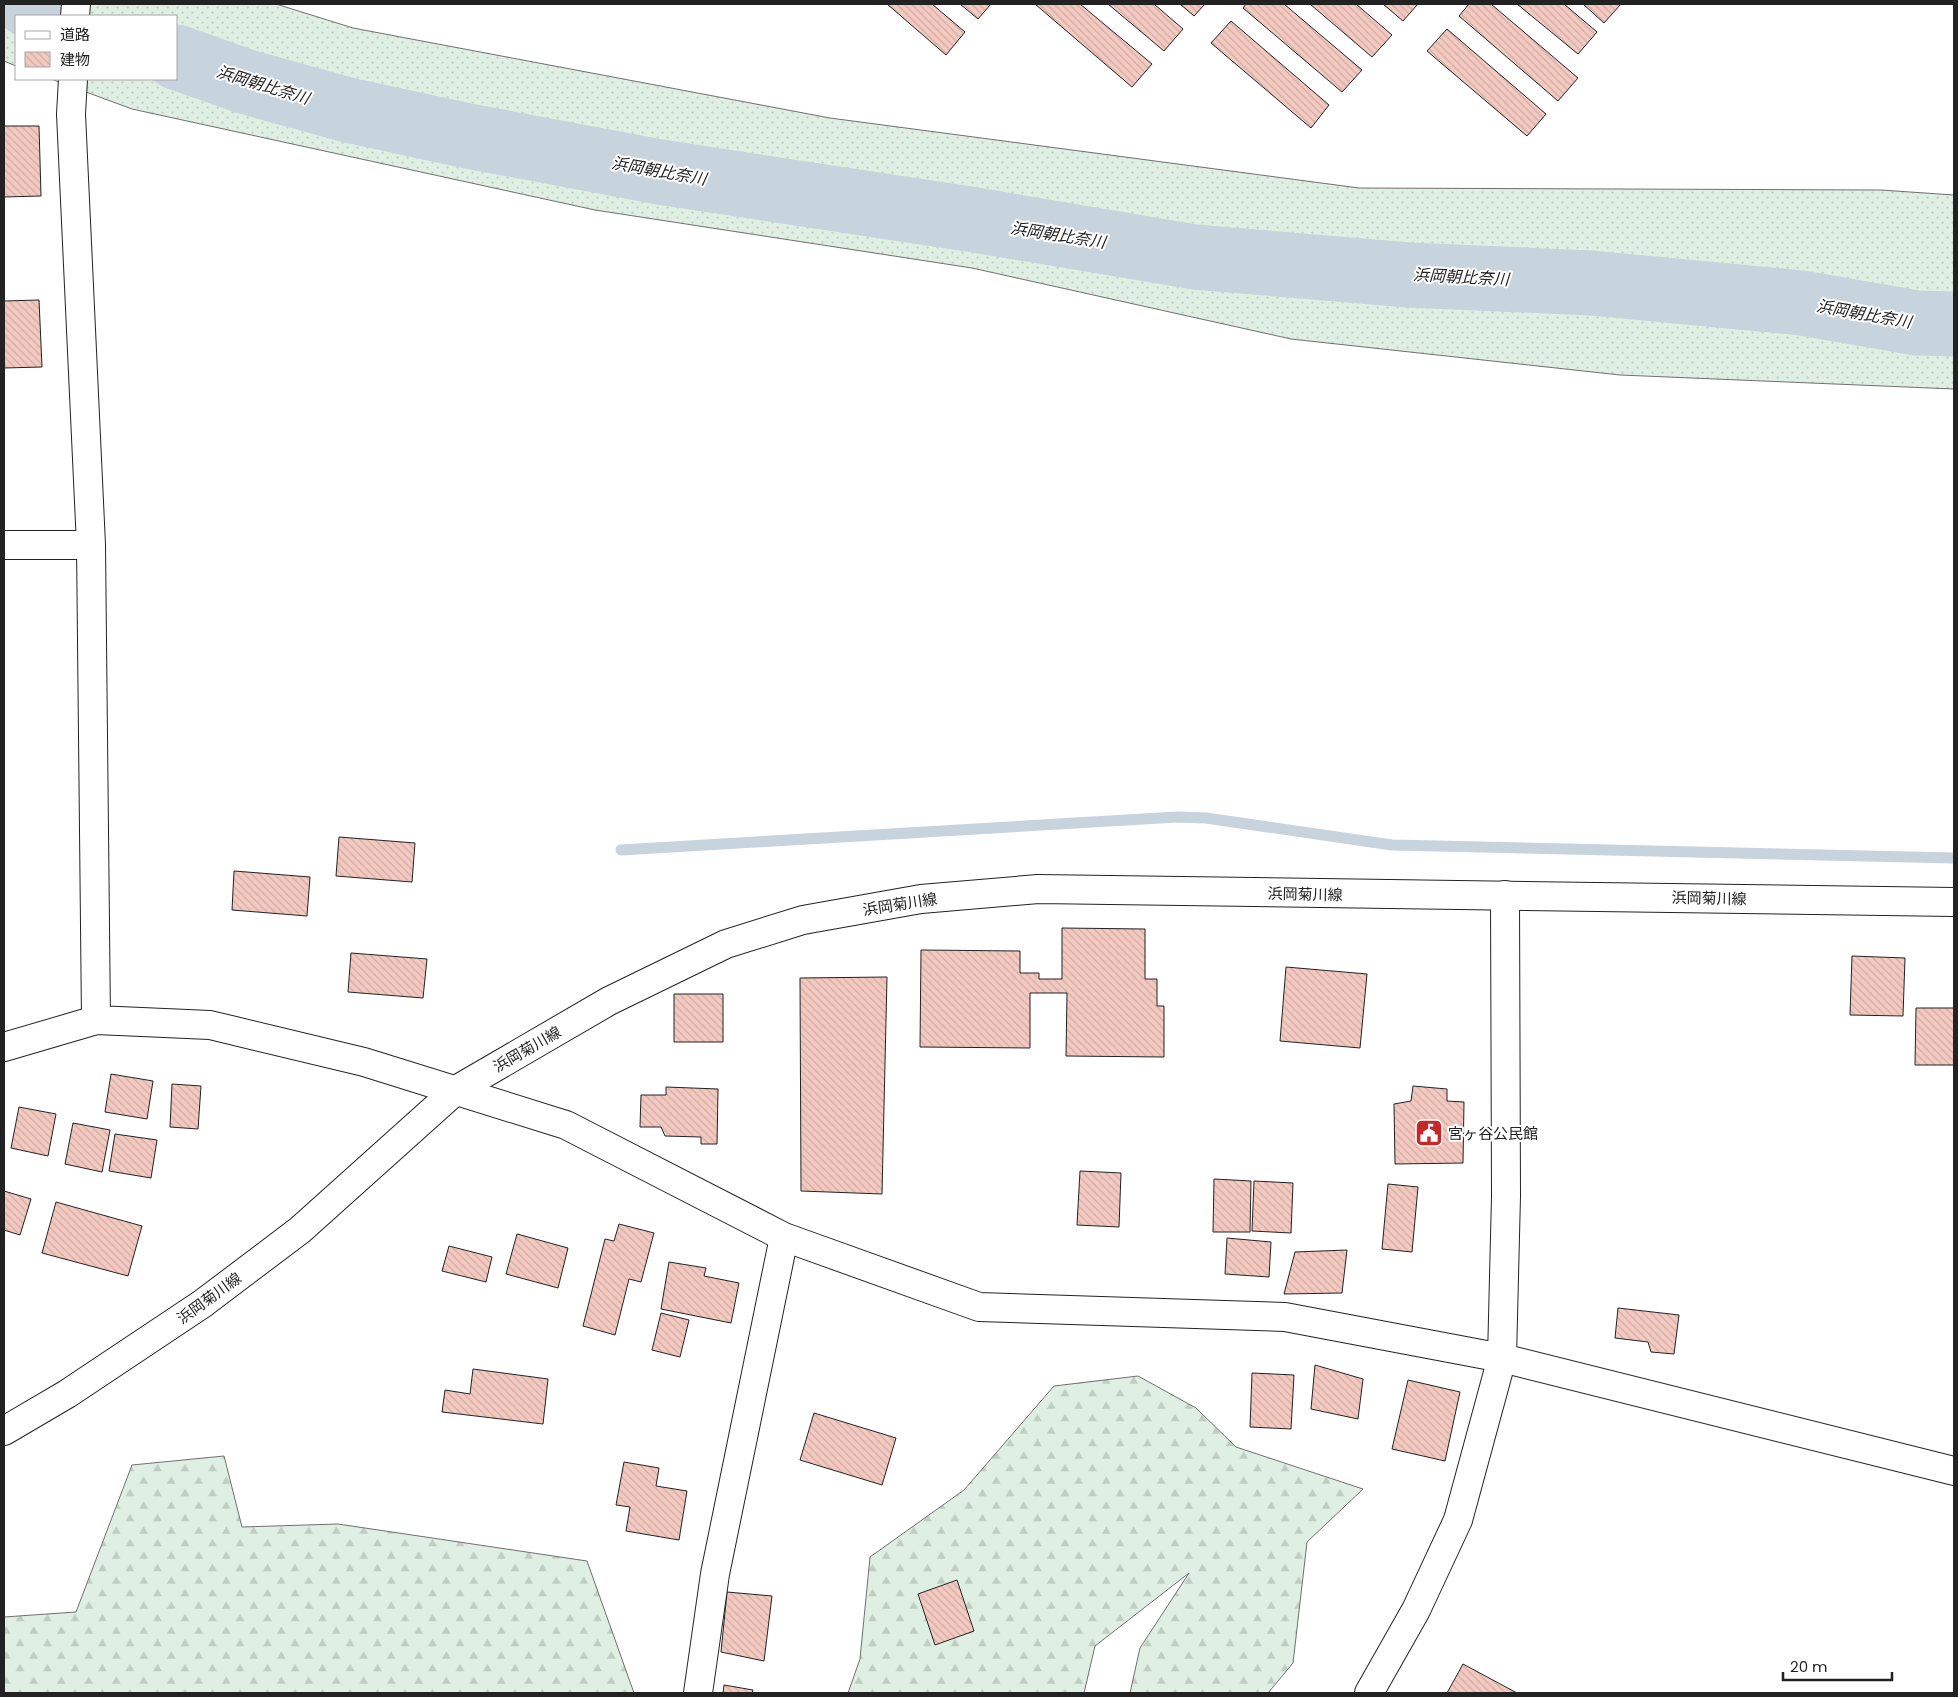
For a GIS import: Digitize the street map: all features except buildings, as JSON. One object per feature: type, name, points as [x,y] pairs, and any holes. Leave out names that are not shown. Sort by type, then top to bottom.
[{"type":"street","points":[[73,80],[71,114],[91,545],[96,1020]]},
{"type":"street","points":[[4,545],[91,545]]},
{"type":"street","name":"浜岡菊川線","points":[[4,1432],[67,1394],[202,1304],[300,1230],[456,1090],[618,997],[726,944],[803,920],[921,899],[1038,889],[1954,902]]},
{"type":"street","points":[[1369,1693],[1416,1610],[1458,1520],[1502,1358],[1506,1196],[1505,896]]},
{"type":"street","points":[[4,1047],[96,1020],[210,1025],[364,1062],[566,1125],[784,1237],[979,1307],[1285,1317],[1502,1358],[1954,1471]]},
{"type":"street","points":[[698,1693],[715,1574],[784,1237]]},
{"type":"green space","points":[[4,4],[276,4],[353,28],[830,118],[1359,188],[1881,190],[1954,195],[1954,389],[1620,375],[1291,339],[972,268],[595,210],[132,109],[54,80],[178,80],[178,15],[15,15],[15,66],[4,61]]},
{"type":"green space","points":[[1138,1376],[1196,1408],[1236,1447],[1363,1489],[1307,1542],[1293,1663],[1268,1693],[1130,1693],[1140,1648],[1189,1573],[1095,1646],[1084,1693],[848,1693],[860,1659],[870,1557],[964,1490],[1054,1386]]},
{"type":"green space","points":[[224,1456],[242,1527],[338,1524],[587,1561],[634,1693],[4,1693],[4,1617],[76,1612],[132,1465]]},
{"type":"waterway","name":"浜岡朝比奈川","points":[[27,4],[54,15]]},
{"type":"waterway","name":"浜岡朝比奈川","points":[[178,58],[247,82],[348,110],[468,136],[660,172],[969,219],[1195,257],[1409,275],[1591,283],[1802,303],[1917,323],[1954,324]]},
{"type":"waterway","points":[[621,850],[1177,817],[1206,818],[1392,845],[1954,858]]},
{"type":"place","name":"宮ヶ谷公民館","points":[[1429,1133]]}]
